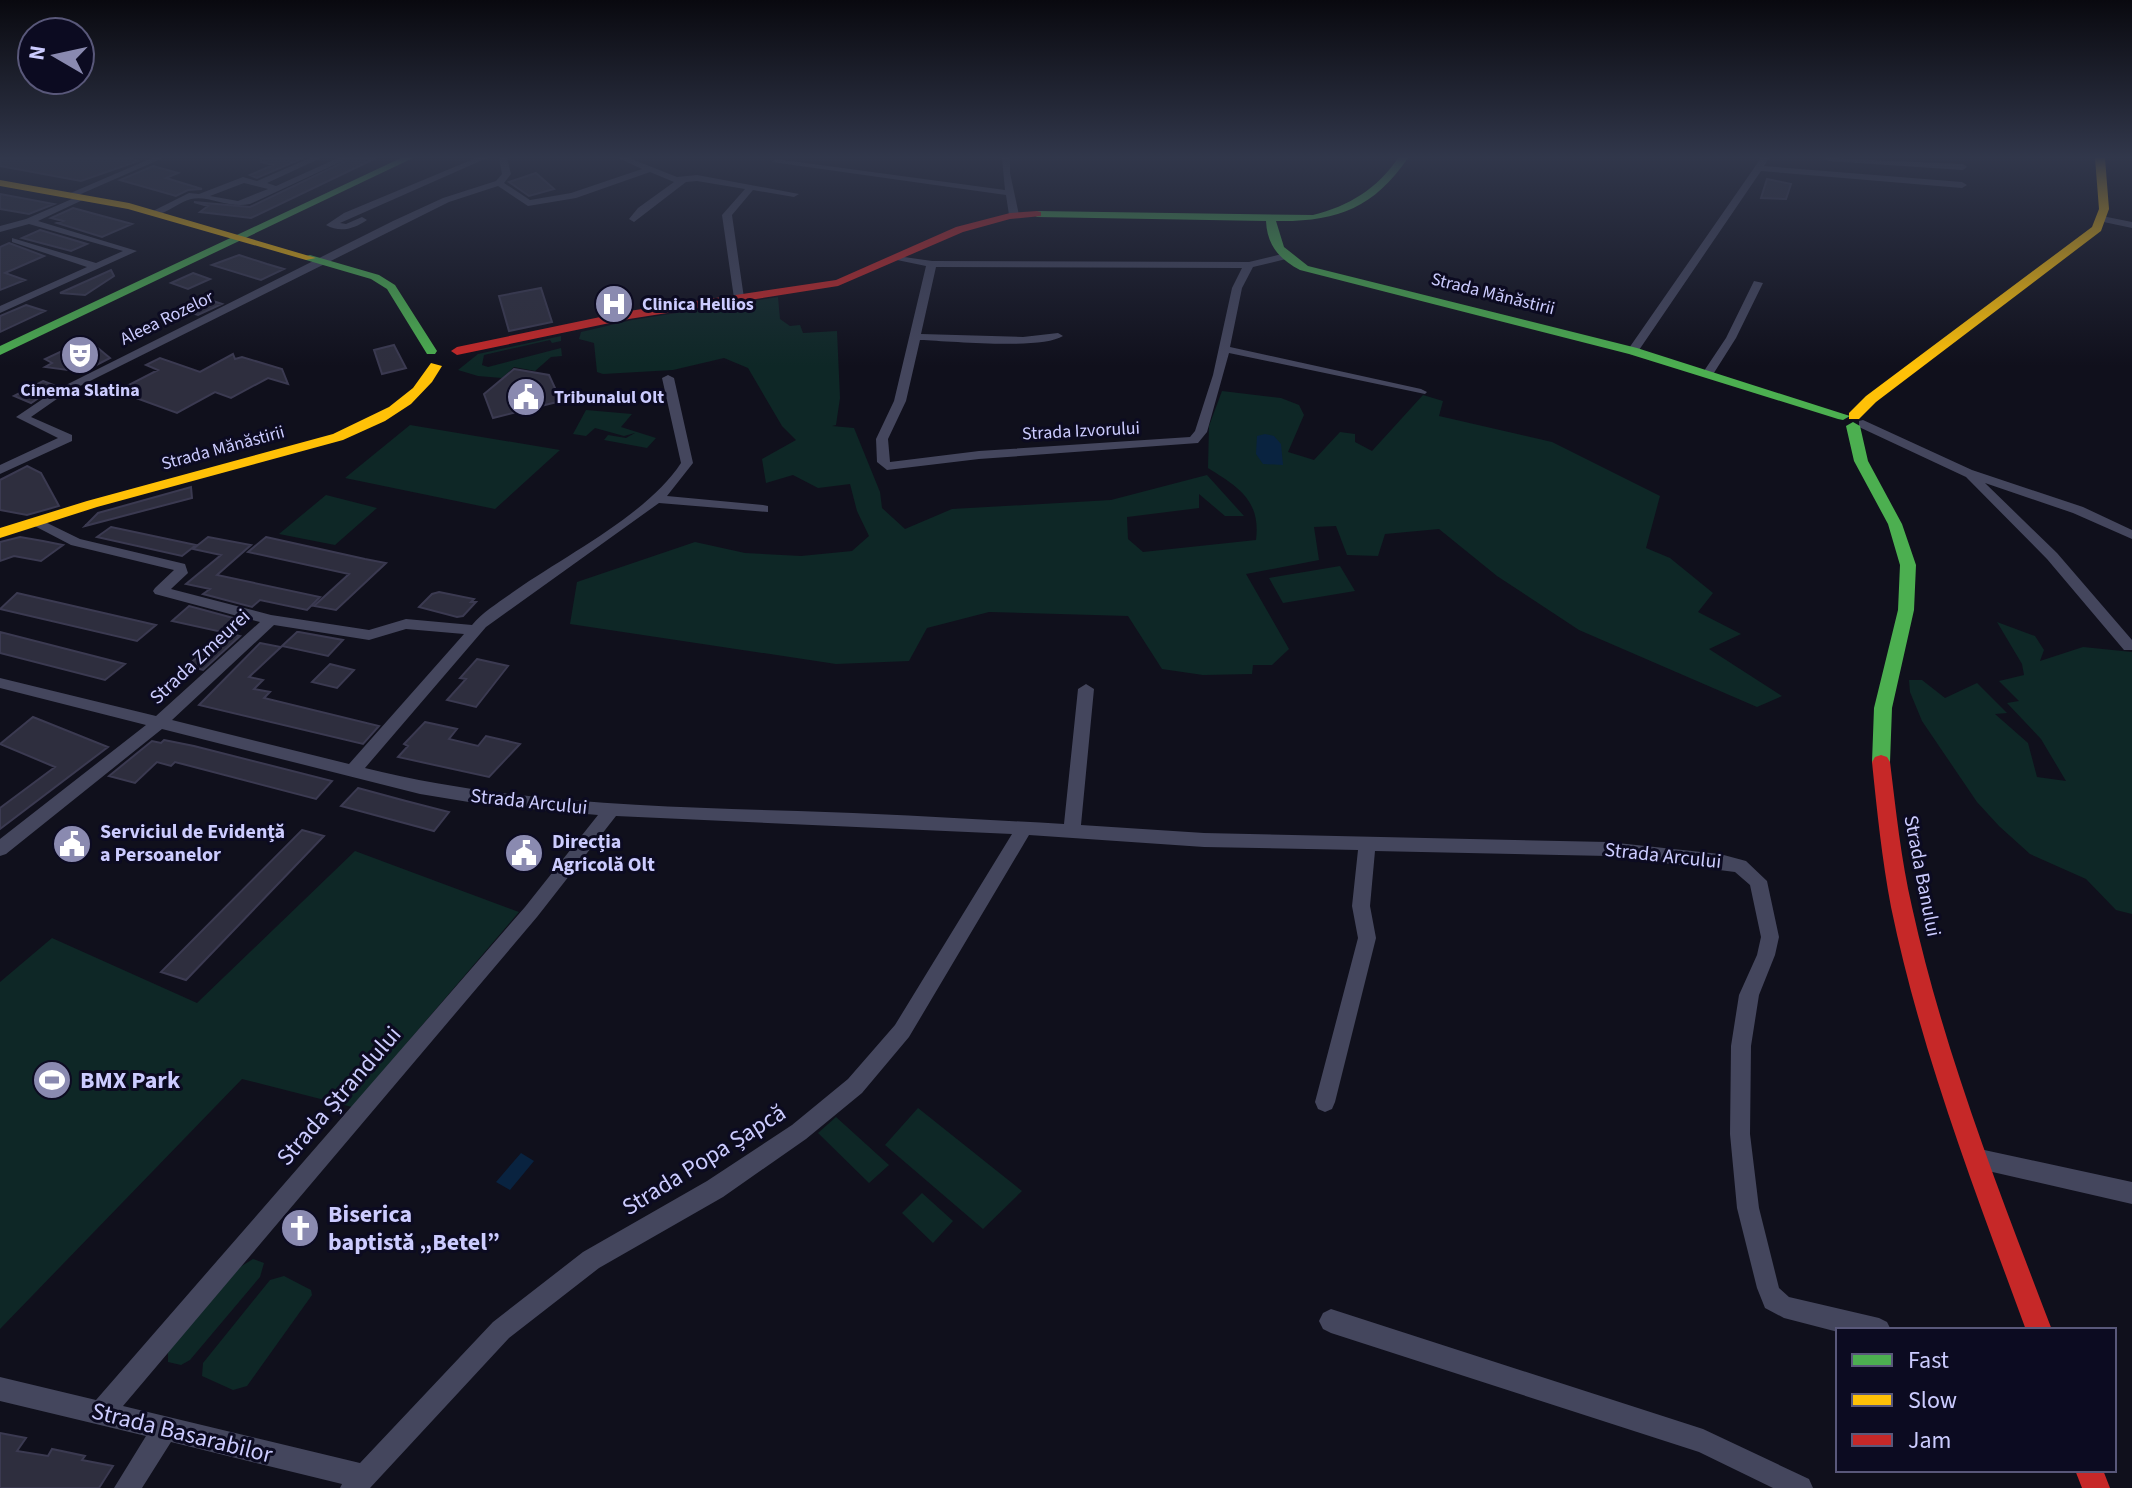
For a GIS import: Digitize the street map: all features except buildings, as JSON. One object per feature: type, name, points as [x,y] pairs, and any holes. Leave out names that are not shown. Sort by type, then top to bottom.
[{"type":"street","points":[[0,310],[132,251],[51,227]]},
{"type":"street","points":[[203,227],[386,282],[433,358]]},
{"type":"street","points":[[0,351],[254,227]]},
{"type":"street","points":[[0,342],[256,227]]},
{"type":"street","name":"Aleea Rozelor","points":[[0,470],[68,438],[23,419],[27,412],[74,384],[392,227]]},
{"type":"street","points":[[729,227],[739,298],[838,283],[869,274],[958,227]]},
{"type":"street","points":[[901,258],[932,264],[1249,265],[1282,257],[1272,239],[1271,227]]},
{"type":"street","points":[[1633,351],[1717,227]]},
{"type":"street","points":[[1853,420],[1871,399],[2098,227]]},
{"type":"street","points":[[15,240],[97,267]]},
{"type":"street","name":"Strada Mănăstirii","points":[[1282,257],[1304,268],[1633,351],[1853,420],[1968,473],[2078,510],[2132,534]]},
{"type":"street","name":"Strada Izvorului","points":[[932,264],[900,401],[882,439],[883,462],[887,466],[979,455],[1194,440],[1201,432],[1226,349],[1237,288],[1249,265]]},
{"type":"street","points":[[1708,374],[1731,338],[1758,283]]},
{"type":"street","name":"Strada Mănăstirii","points":[[0,533],[305,447],[365,426],[389,414],[417,393],[433,358],[451,361],[457,356],[457,351],[590,323],[739,298]]},
{"type":"street","points":[[916,337],[1023,340],[1058,336]]},
{"type":"street","points":[[1226,349],[1421,392]]},
{"type":"street","points":[[352,772],[475,630],[506,603],[548,578],[658,499],[687,463],[668,378]]},
{"type":"street","name":"Strada Banului","points":[[1853,420],[1862,463],[1902,538],[1908,564],[1909,593],[1898,650],[1887,683],[1880,737],[1883,784],[1903,914],[1975,1158],[2038,1328]]},
{"type":"street","points":[[1968,473],[2052,556],[2129,646]]},
{"type":"street","points":[[658,499],[763,509]]},
{"type":"street","name":"Strada Zmeurei","points":[[34,522],[76,542],[180,567],[183,570],[181,573],[160,591],[271,620],[369,635],[406,624],[475,630]]},
{"type":"street","name":"Strada Zmeurei","points":[[0,849],[157,725],[271,620]]},
{"type":"street","name":"Strada Arcului","points":[[0,683],[352,772],[487,799],[712,817],[1025,827],[1204,840],[1608,849],[1720,861],[1740,866],[1758,881],[1770,937],[1749,995],[1741,1046],[1740,1134],[1748,1208],[1773,1300],[1784,1307],[1871,1328]]},
{"type":"street","points":[[1072,830],[1086,689]]},
{"type":"street","name":"Strada Ștrandului","points":[[101,1413],[531,912],[611,810]]},
{"type":"street","name":"Strada Popa Șapcă","points":[[358,1482],[501,1330],[591,1260],[715,1189],[799,1132],[855,1086],[902,1031],[1025,827]]},
{"type":"street","points":[[1325,1102],[1367,938],[1361,906],[1367,844]]},
{"type":"street","points":[[1975,1158],[2132,1193]]},
{"type":"street","points":[[1331,1321],[1703,1441],[1800,1488]]},
{"type":"street","name":"Strada Basarabilor","points":[[0,1389],[165,1429],[358,1482]]},
{"type":"street","points":[[127,1488],[165,1429]]},
{"type":"green space","points":[[778,297],[780,319],[790,326],[800,325],[803,333],[837,331],[840,398],[836,425],[832,426],[854,428],[880,492],[882,508],[905,529],[952,509],[1111,500],[1207,475],[1244,516],[1225,516],[1199,494],[1199,508],[1127,517],[1128,539],[1143,552],[1256,540],[1255,515],[1245,496],[1208,468],[1209,426],[1222,391],[1281,398],[1299,405],[1304,415],[1288,452],[1314,460],[1340,432],[1355,434],[1355,442],[1372,451],[1423,395],[1443,401],[1439,416],[1552,442],[1660,496],[1646,548],[1670,558],[1713,593],[1698,612],[1741,634],[1709,649],[1782,696],[1757,707],[1579,630],[1497,576],[1439,529],[1385,534],[1378,556],[1347,555],[1336,526],[1314,527],[1319,560],[1246,574],[1289,649],[1272,665],[1253,665],[1252,674],[1203,675],[1162,669],[1128,616],[989,612],[927,628],[909,661],[836,664],[570,624],[577,582],[695,542],[745,553],[801,556],[852,551],[869,536],[857,511],[850,484],[818,488],[793,475],[766,483],[762,459],[796,440],[782,426],[748,368],[724,358],[673,370],[603,374],[597,372],[594,343],[579,339],[581,332],[632,320]]},
{"type":"green space","points":[[561,336],[561,341],[552,343],[550,340],[484,355],[482,365],[488,367],[561,348],[562,356],[551,357],[535,371],[514,367],[502,378],[458,370],[478,354]]},
{"type":"green space","points":[[586,410],[632,414],[621,427],[656,438],[647,448],[604,440],[608,435],[626,438],[635,433],[624,436],[595,428],[586,436],[573,434]]},
{"type":"green space","points":[[410,425],[560,450],[495,509],[345,478]]},
{"type":"green space","points":[[326,495],[377,508],[335,545],[279,534]]},
{"type":"green space","points":[[1340,566],[1355,591],[1283,603],[1269,578]]},
{"type":"green space","points":[[1997,622],[2035,636],[2044,650],[2040,661],[2083,647],[2132,652],[2132,914],[2116,910],[2086,879],[2030,854],[1999,826],[1977,802],[1922,721],[1910,692],[1909,680],[1922,680],[1945,698],[1977,683],[2007,713],[1995,714],[2028,743],[2037,777],[2066,781],[2041,739],[2007,703],[2019,701],[1999,681],[2024,675],[2022,664]]},
{"type":"green space","points":[[355,851],[519,912],[352,1107],[242,1079],[0,1329],[0,982],[52,938],[197,1003]]},
{"type":"green space","points":[[918,1108],[1022,1191],[983,1229],[885,1145]]},
{"type":"green space","points":[[836,1117],[889,1165],[869,1183],[818,1133]]},
{"type":"green space","points":[[922,1193],[953,1221],[933,1243],[902,1213]]},
{"type":"green space","points":[[253,1259],[264,1263],[260,1277],[190,1360],[181,1365],[168,1362],[168,1352],[240,1267]]},
{"type":"green space","points":[[284,1276],[311,1290],[312,1295],[247,1386],[233,1390],[202,1376],[203,1363],[270,1280]]},
{"type":"water","points":[[1257,436],[1274,436],[1281,444],[1283,465],[1263,464],[1256,454]]},
{"type":"water","points":[[521,1153],[534,1161],[510,1190],[496,1182]]},
{"type":"traffic: fast","points":[[0,351],[261,227]]},
{"type":"traffic: fast","points":[[1272,227],[1279,249],[1304,268],[1633,351],[1843,416]]},
{"type":"traffic: fast","points":[[310,258],[375,277],[391,287],[431,351]]},
{"type":"traffic: fast","points":[[1853,426],[1861,461],[1895,524],[1908,565],[1906,610],[1883,708],[1881,762]]},
{"type":"traffic: slow","points":[[204,227],[310,258]]},
{"type":"traffic: slow","points":[[1854,416],[1871,399],[2098,227]]},
{"type":"traffic: slow","points":[[0,533],[92,504],[338,437],[394,410],[417,391],[436,366]]},
{"type":"traffic: jam","points":[[457,351],[629,315],[838,283],[967,227]]},
{"type":"traffic: jam","points":[[1881,762],[1901,906],[1919,979],[1963,1122],[2038,1328]]},
{"type":"traffic: jam","points":[[2090,1472],[2096,1488]]},
{"type":"place","name":"Clinica Hellios","points":[[614,304]]},
{"type":"place","name":"Cinema Slatina","points":[[80,355]]},
{"type":"place","name":"Tribunalul Olt","points":[[526,397]]},
{"type":"place","name":"Serviciul de Evidență a Persoanelor","points":[[72,844]]},
{"type":"place","name":"Direcția Agricolă Olt","points":[[524,853]]},
{"type":"place","name":"BMX Park","points":[[52,1080]]},
{"type":"place","name":"Biserica baptistă „Betel”","points":[[300,1228]]}]
